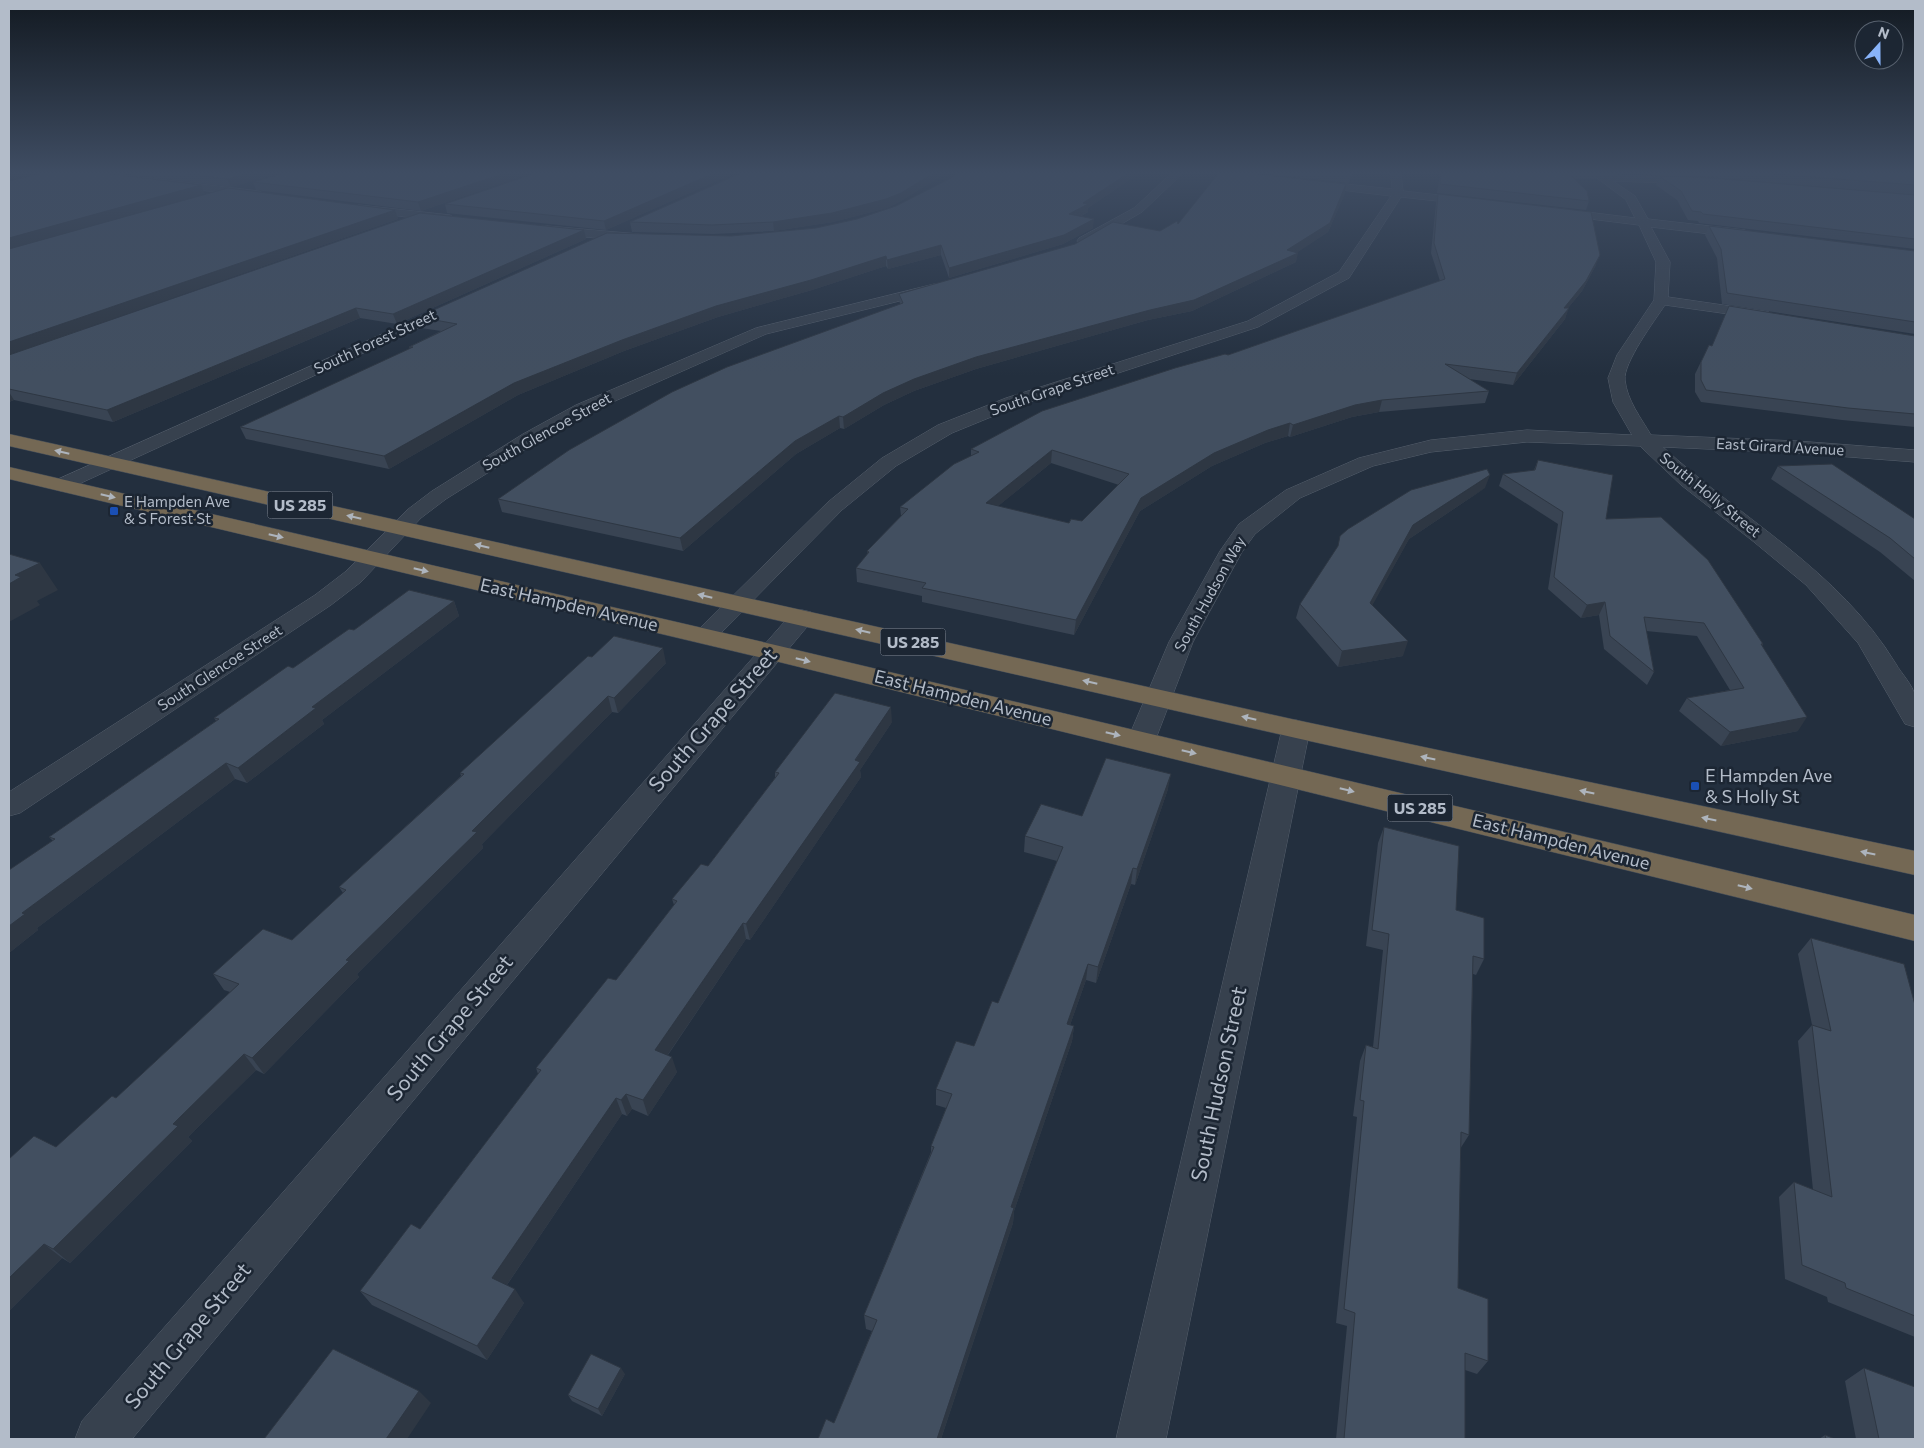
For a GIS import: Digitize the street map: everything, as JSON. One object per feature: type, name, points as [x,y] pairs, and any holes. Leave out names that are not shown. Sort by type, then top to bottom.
[{"type":"highway","name":"US 285","points":[[9,440],[1296,729],[1915,863]]},
{"type":"highway","name":"East Hampden Avenue","points":[[9,473],[704,636],[1915,928]]},
{"type":"street","points":[[579,248],[593,242]]},
{"type":"street","points":[[1069,249],[1082,242]]},
{"type":"street","name":"South Grape Street","points":[[704,636],[835,506],[889,462],[945,429],[1012,402],[1253,324],[1344,275],[1366,242]]},
{"type":"street","points":[[1653,242],[1663,262],[1661,300],[1780,318]]},
{"type":"street","name":"South Glencoe Street","points":[[9,806],[323,600],[373,558],[414,514],[439,495],[530,438],[582,409],[761,331],[951,284]]},
{"type":"street","name":"South Forest Street","points":[[61,485],[472,298]]},
{"type":"street","name":"South Holly Street","points":[[1661,300],[1625,355],[1616,378],[1622,402],[1645,442],[1688,481],[1762,537],[1814,580],[1869,640],[1915,718]]},
{"type":"street","name":"South Hudson Way","points":[[1141,741],[1160,698],[1180,642],[1231,551],[1247,529],[1293,494],[1366,462],[1431,446],[1526,436],[1645,442]]},
{"type":"street","name":"East Girard Avenue","points":[[1645,442],[1797,447],[1915,456]]},
{"type":"street","name":"South Grape Street","points":[[100,1439],[802,617]]},
{"type":"street","name":"South Hudson Street","points":[[1141,1439],[1296,729]]},
{"type":"building","points":[[36,242],[303,242],[9,342],[9,249]]},
{"type":"building","points":[[337,242],[558,242],[393,314],[356,308],[107,410],[9,389],[9,355]]},
{"type":"building","points":[[588,242],[1041,242],[949,268],[941,245],[887,260],[886,256],[811,280],[716,306],[622,340],[514,383],[384,456],[240,427],[413,347],[409,347],[457,324],[418,317]]},
{"type":"building","points":[[1079,242],[1300,242],[1287,250],[1298,253],[1194,300],[976,357],[914,379],[883,393],[843,417],[839,416],[795,441],[680,538],[498,499],[569,450],[672,392],[727,367],[903,303],[899,294]]},
{"type":"building","points":[[1434,242],[1597,242],[1600,255],[1586,281],[1564,308],[1569,308],[1517,373],[1445,364],[1489,391],[1382,400],[1355,405],[1293,425],[1290,423],[1268,430],[1214,453],[1141,498],[1076,620],[922,588],[926,583],[856,568],[869,552],[867,551],[908,509],[900,507],[954,464],[979,452],[971,449],[1042,411],[1175,368],[1225,354],[1228,355],[1445,279]],"holes":[[[1052,450],[1129,474],[1082,521],[1071,519],[1069,523],[986,503]]]},
{"type":"building","points":[[1717,242],[1837,242],[1915,251],[1915,322],[1727,293],[1721,249]]},
{"type":"building","points":[[1729,306],[1915,336],[1915,414],[1848,408],[1706,390],[1701,380],[1701,362],[1709,345],[1712,346]]},
{"type":"building","points":[[1538,460],[1613,475],[1606,519],[1661,517],[1708,560],[1763,644],[1761,644],[1807,717],[1730,732],[1687,698],[1744,688],[1704,623],[1644,617],[1654,672],[1610,636],[1605,602],[1587,605],[1554,577],[1563,512],[1503,474],[1535,470]]},
{"type":"building","points":[[1832,464],[1915,519],[1915,559],[1890,538],[1778,466]]},
{"type":"building","points":[[1487,469],[1490,475],[1413,525],[1370,603],[1408,641],[1342,651],[1300,604],[1338,546],[1340,536],[1348,529],[1411,490]]},
{"type":"building","points":[[9,554],[40,563],[15,575],[21,577],[9,584]]},
{"type":"building","points":[[409,590],[454,601],[312,707],[316,708],[238,768],[226,763],[22,913],[25,914],[9,926],[9,870],[55,839],[49,837],[219,719],[214,718],[288,666],[293,668],[349,629],[354,630]]},
{"type":"building","points":[[614,636],[663,648],[614,698],[608,696],[472,831],[477,832],[346,960],[349,961],[252,1058],[244,1054],[173,1124],[178,1126],[53,1249],[44,1244],[9,1278],[9,1159],[34,1136],[56,1147],[112,1096],[116,1098],[239,984],[213,974],[263,929],[292,940],[346,890],[339,887],[464,774],[460,773],[588,656],[592,657]]},
{"type":"building","points":[[835,693],[891,707],[855,760],[860,762],[746,924],[743,923],[655,1050],[672,1057],[643,1100],[626,1094],[621,1100],[616,1098],[492,1278],[515,1289],[477,1346],[360,1291],[411,1224],[420,1229],[541,1070],[536,1068],[608,978],[616,980],[677,901],[672,899],[701,864],[708,866],[779,773],[775,772]]},
{"type":"building","points":[[1106,758],[1171,774],[1137,869],[1133,868],[1098,967],[1088,964],[1067,1024],[1074,1026],[1011,1207],[1014,1208],[937,1439],[818,1439],[826,1419],[834,1423],[877,1320],[864,1315],[934,1147],[931,1146],[952,1094],[936,1089],[956,1041],[974,1046],[992,1001],[998,1003],[1063,847],[1025,836],[1041,804],[1082,816]]},
{"type":"building","points":[[1384,827],[1459,846],[1456,910],[1484,918],[1484,959],[1473,956],[1469,1135],[1461,1132],[1458,1288],[1488,1299],[1488,1361],[1465,1353],[1465,1439],[1344,1439],[1355,1313],[1344,1309],[1364,1101],[1360,1100],[1366,1045],[1378,1049],[1389,934],[1372,930]]},
{"type":"building","points":[[1811,938],[1904,964],[1915,1005],[1915,1316],[1846,1288],[1845,1283],[1802,1265],[1794,1182],[1832,1197],[1812,1025],[1831,1031]]},
{"type":"building","points":[[333,1349],[419,1391],[386,1439],[264,1439]]},
{"type":"building","points":[[591,1354],[621,1368],[598,1409],[568,1395]]},
{"type":"building","points":[[1864,1368],[1915,1387],[1915,1439],[1879,1439]]},
{"type":"building","points":[[1825,1435],[1835,1439],[1826,1439]]},
{"type":"place","name":"E Hampden Ave & S Forest St","points":[[114,511]]},
{"type":"place","name":"E Hampden Ave & S Holly St","points":[[1695,786]]}]
